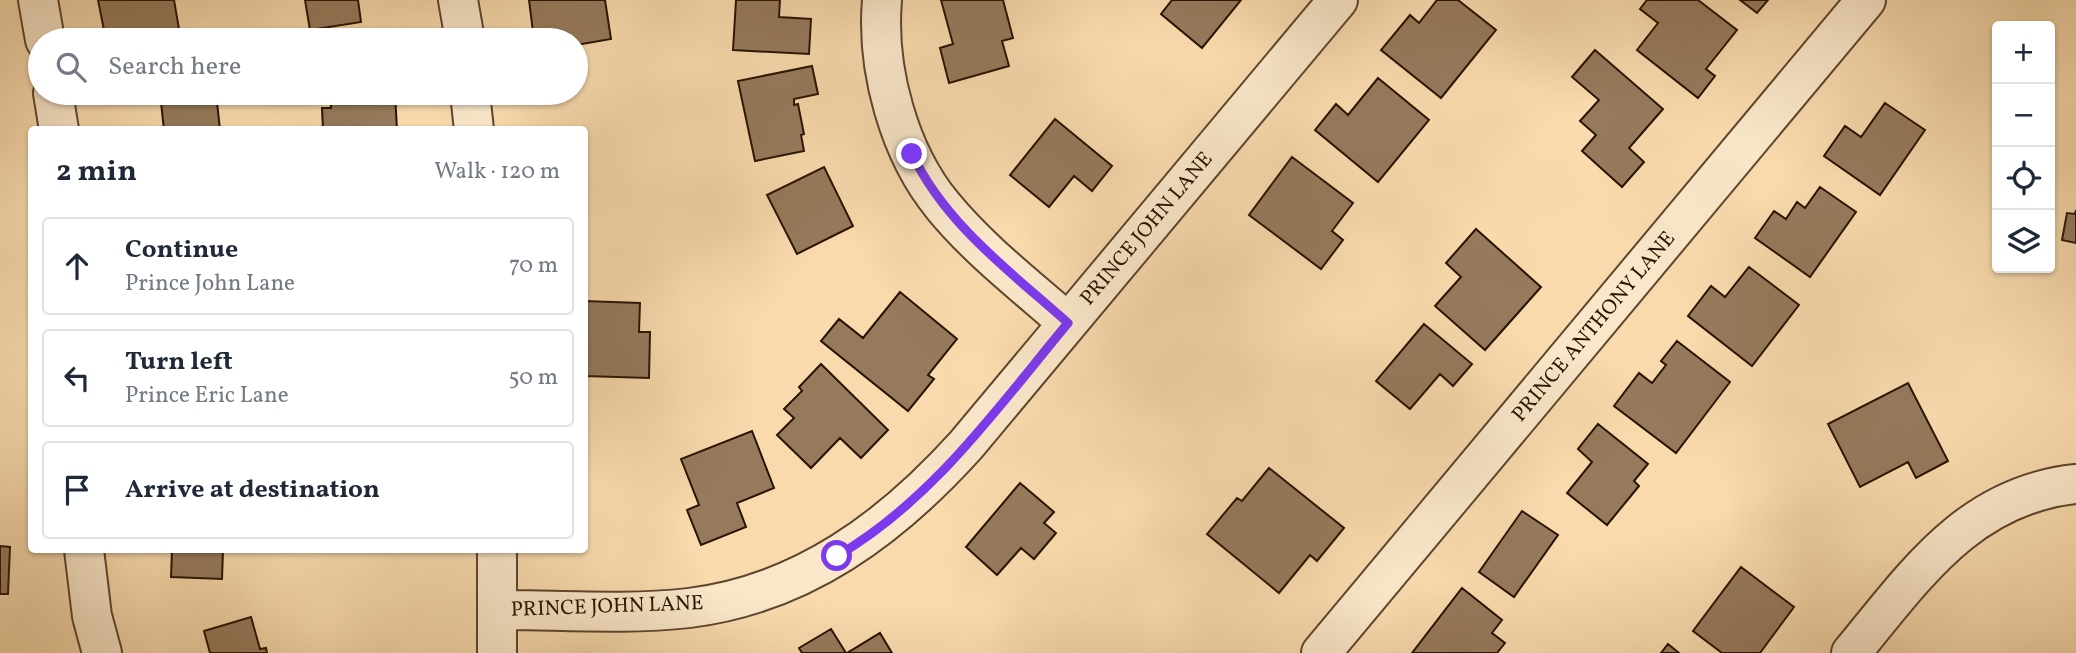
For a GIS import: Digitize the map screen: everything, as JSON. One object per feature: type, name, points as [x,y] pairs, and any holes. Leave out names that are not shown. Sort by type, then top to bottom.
[{"type":"street","points":[[38,0],[43,28]]},
{"type":"street","points":[[458,0],[463,28]]},
{"type":"street","points":[[882,0],[884,58],[895,111],[930,189],[964,229],[1068,323]]},
{"type":"street","name":"PRINCE JOHN LANE","points":[[498,610],[687,608],[741,597],[815,567],[879,530],[920,494],[966,445],[1338,0]]},
{"type":"street","name":"PRINCE ANTHONY LANE","points":[[1321,653],[1866,0]]},
{"type":"street","points":[[55,105],[58,126]]},
{"type":"street","points":[[471,105],[474,126]]},
{"type":"street","points":[[1850,653],[1934,555],[1968,524],[2011,500],[2076,484]]},
{"type":"street","points":[[84,553],[92,616],[102,653]]},
{"type":"street","points":[[496,653],[497,553]]},
{"type":"building","points":[[98,0],[174,0],[179,28],[104,28]]},
{"type":"building","points":[[305,0],[358,0],[361,22],[310,28]]},
{"type":"building","points":[[529,0],[605,0],[611,39],[588,43],[588,28],[532,28]]},
{"type":"building","points":[[736,0],[780,0],[779,17],[811,19],[809,54],[733,50]]},
{"type":"building","points":[[941,0],[1003,0],[1013,38],[1002,41],[1009,66],[949,83],[940,48],[953,44]]},
{"type":"building","points":[[1172,0],[1241,0],[1202,48],[1161,14]]},
{"type":"building","points":[[1437,0],[1458,0],[1496,30],[1441,98],[1381,50],[1410,15],[1419,23]]},
{"type":"building","points":[[1647,0],[1698,0],[1737,30],[1706,69],[1715,76],[1698,98],[1637,50],[1658,23],[1640,9]]},
{"type":"building","points":[[1740,0],[1768,0],[1757,13]]},
{"type":"building","points":[[1595,50],[1663,109],[1629,148],[1644,162],[1622,187],[1582,151],[1596,135],[1580,121],[1599,100],[1572,77]]},
{"type":"building","points":[[812,66],[818,94],[794,99],[794,105],[798,104],[804,134],[801,135],[804,151],[755,161],[738,81]]},
{"type":"building","points":[[1378,78],[1429,120],[1378,182],[1315,130],[1336,104],[1348,115]]},
{"type":"building","points":[[1885,103],[1925,130],[1880,195],[1824,156],[1845,126],[1861,137]]},
{"type":"building","points":[[161,105],[217,105],[220,126],[164,126]]},
{"type":"building","points":[[331,105],[396,105],[397,126],[323,126],[322,108],[331,108]]},
{"type":"building","points":[[1055,119],[1112,166],[1092,191],[1074,176],[1049,207],[1010,175]]},
{"type":"building","points":[[1292,157],[1353,203],[1332,231],[1343,240],[1321,269],[1249,215]]},
{"type":"building","points":[[824,167],[853,226],[797,254],[767,195]]},
{"type":"building","points":[[1820,187],[1856,212],[1810,277],[1755,238],[1774,211],[1786,219],[1797,202],[1805,208]]},
{"type":"building","points":[[2076,210],[2076,243],[2062,240],[2067,213],[2075,214]]},
{"type":"building","points":[[1476,229],[1541,287],[1485,350],[1435,306],[1461,277],[1446,263]]},
{"type":"building","points":[[1749,267],[1799,305],[1752,366],[1688,316],[1711,286],[1725,297]]},
{"type":"building","points":[[900,292],[957,339],[928,375],[934,379],[908,411],[821,341],[839,319],[863,338]]},
{"type":"building","points":[[588,301],[640,303],[639,332],[650,332],[649,378],[588,376]]},
{"type":"building","points":[[1424,324],[1472,364],[1453,386],[1440,374],[1410,409],[1376,381]]},
{"type":"building","points":[[1677,341],[1730,382],[1676,453],[1614,406],[1639,373],[1652,383],[1666,365],[1661,361]]},
{"type":"building","points":[[821,364],[888,430],[861,458],[840,438],[811,468],[777,435],[794,418],[784,409],[802,391],[799,387]]},
{"type":"building","points":[[1908,383],[1948,461],[1916,478],[1908,462],[1860,487],[1828,424]]},
{"type":"building","points":[[1598,424],[1648,464],[1634,481],[1639,486],[1607,525],[1567,493],[1592,462],[1578,449]]},
{"type":"building","points":[[752,431],[774,488],[737,503],[746,527],[701,545],[687,510],[699,505],[681,459]]},
{"type":"building","points":[[1269,468],[1344,528],[1317,561],[1310,555],[1279,593],[1207,534],[1237,498],[1242,501]]},
{"type":"building","points":[[1020,483],[1054,512],[1044,523],[1056,533],[1034,559],[1021,548],[997,575],[966,547]]},
{"type":"building","points":[[1522,511],[1558,535],[1514,597],[1479,572]]},
{"type":"building","points":[[0,546],[10,547],[8,594],[0,594]]},
{"type":"building","points":[[172,553],[223,553],[222,579],[171,577]]},
{"type":"building","points":[[1741,567],[1794,607],[1760,653],[1722,653],[1693,631]]},
{"type":"building","points":[[1462,588],[1502,620],[1492,633],[1505,643],[1497,653],[1412,653]]},
{"type":"building","points":[[251,617],[260,649],[266,648],[267,653],[210,653],[204,631]]},
{"type":"building","points":[[831,629],[846,653],[802,653],[799,648]]},
{"type":"building","points":[[880,633],[892,653],[847,653]]},
{"type":"building","points":[[1668,644],[1679,653],[1661,653]]},
{"type":"route","points":[[837,556],[879,530],[920,494],[966,445],[1068,323],[952,217],[930,189],[912,154]]}]
